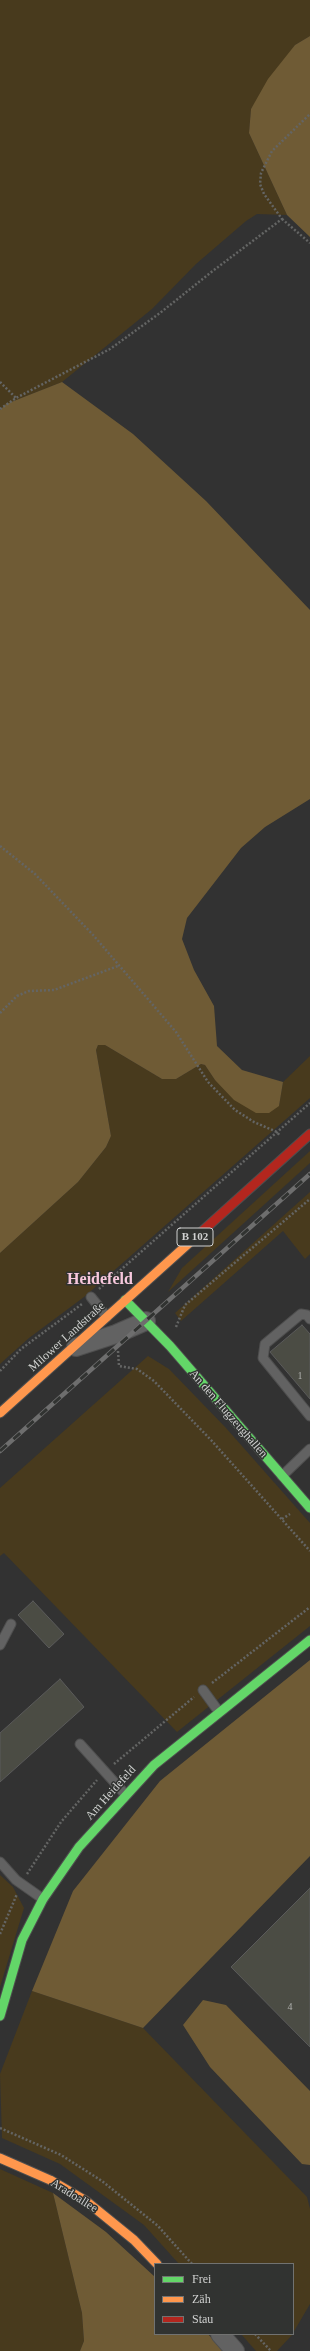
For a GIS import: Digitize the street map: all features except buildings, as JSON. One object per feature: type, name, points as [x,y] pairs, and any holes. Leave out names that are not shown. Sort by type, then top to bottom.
[{"type":"street","name":"Milower Landstraße","points":[[0,1413],[310,1134]]},
{"type":"street","name":"An den Flugzeughallen","points":[[126,1300],[170,1346],[310,1508]]},
{"type":"street","points":[[73,1348],[116,1334],[146,1321]]},
{"type":"street","name":"Am Heidefeld","points":[[0,2016],[22,1940],[43,1899],[79,1847],[125,1794],[154,1765],[310,1640]]},
{"type":"street","name":"Aradoallee","points":[[0,2158],[50,2180],[86,2201],[134,2240],[156,2263]]},
{"type":"street","points":[[221,2335],[235,2351]]},
{"type":"lane","points":[[91,1297],[108,1317]]},
{"type":"lane","points":[[310,1319],[307,1315],[301,1314],[265,1344],[262,1358],[310,1416]]},
{"type":"lane","points":[[282,1476],[310,1449]]},
{"type":"lane","points":[[0,1645],[10,1624]]},
{"type":"lane","points":[[203,1690],[219,1712]]},
{"type":"lane","points":[[80,1744],[125,1794]]},
{"type":"lane","points":[[0,1862],[16,1880],[43,1899]]},
{"type":"path","points":[[310,114],[272,151],[261,173],[260,184],[264,194],[282,219],[310,243]]},
{"type":"path","points":[[0,409],[16,398],[110,349],[160,314],[210,273],[282,219]]},
{"type":"path","points":[[0,382],[16,398]]},
{"type":"path","points":[[0,846],[35,874],[94,936],[118,966],[176,1032],[208,1082],[235,1110],[254,1122],[277,1132],[292,1150]]},
{"type":"path","points":[[0,1013],[17,996],[29,992],[54,990],[118,966]]},
{"type":"path","points":[[0,1371],[21,1349],[91,1297],[310,1103]]},
{"type":"path","points":[[170,1346],[185,1305],[310,1199]]},
{"type":"path","points":[[116,1334],[119,1366],[137,1369],[154,1381],[211,1440],[310,1551]]},
{"type":"path","points":[[256,2335],[270,2351]]},
{"type":"shaded area","points":[[0,0],[310,0],[310,36],[295,45],[251,109],[249,133],[287,215],[257,214],[246,221],[196,264],[152,309],[62,382],[6,404],[0,410]]},
{"type":"shaded area","points":[[310,36],[310,237],[287,215],[249,133],[251,109],[268,79],[295,45]]},
{"type":"shaded area","points":[[62,382],[133,434],[206,501],[310,610],[310,799],[265,827],[241,848],[187,918],[182,939],[194,970],[214,1006],[217,1046],[242,1070],[283,1082],[279,1106],[269,1113],[256,1113],[234,1100],[215,1080],[205,1065],[201,1064],[176,1079],[162,1079],[105,1045],[98,1045],[96,1050],[111,1136],[106,1147],[78,1182],[0,1253],[0,410],[6,404]]},
{"type":"shaded area","points":[[98,1045],[105,1045],[162,1079],[176,1079],[201,1064],[205,1065],[215,1080],[279,1106],[283,1082],[310,1056],[310,1098],[84,1297],[29,1338],[0,1364],[0,1253],[78,1182],[106,1147],[111,1136],[96,1050]]},
{"type":"shaded area","points":[[310,1151],[310,1163],[168,1292],[182,1268]]},
{"type":"shaded area","points":[[310,1192],[310,1254],[305,1259],[283,1231],[181,1321],[175,1313]]},
{"type":"shaded area","points":[[148,1356],[169,1369],[226,1428],[310,1523],[310,1626],[177,1732],[4,1553],[0,1556],[0,1488]]},
{"type":"shaded area","points":[[310,1660],[310,1856],[143,2028],[32,1991],[73,1891],[160,1781]]},
{"type":"shaded area","points":[[0,1875],[13,1887],[24,1908],[0,1987]]},
{"type":"shaded area","points":[[32,1991],[143,2028],[307,2197],[310,2209],[310,2304],[294,2331],[294,2263],[178,2263],[144,2225],[60,2164],[2,2138],[0,2074]]},
{"type":"shaded area","points":[[203,2000],[226,2005],[310,2091],[310,2165],[302,2164],[210,2067],[183,2025]]},
{"type":"shaded area","points":[[0,2169],[53,2193],[82,2313],[84,2341],[80,2351],[0,2351]]},
{"type":"shaded area","points":[[53,2193],[106,2232],[154,2276],[154,2335],[209,2335],[223,2351],[80,2351],[84,2341],[82,2313]]},
{"type":"shaded area","points":[[242,2335],[292,2335],[277,2351],[256,2351]]},
{"type":"railway","points":[[0,1451],[310,1174]]},
{"type":"traffic: fast","points":[[125,1300],[170,1346],[310,1508]]},
{"type":"traffic: fast","points":[[0,2016],[22,1940],[43,1899],[79,1847],[154,1765],[310,1640]]},
{"type":"traffic: slow","points":[[0,1413],[198,1235]]},
{"type":"traffic: slow","points":[[0,2158],[50,2180],[86,2201],[134,2240],[156,2263]]},
{"type":"traffic: jam","points":[[198,1235],[310,1134]]},
{"type":"district","name":"Heidefeld","points":[[100,1280]]}]
